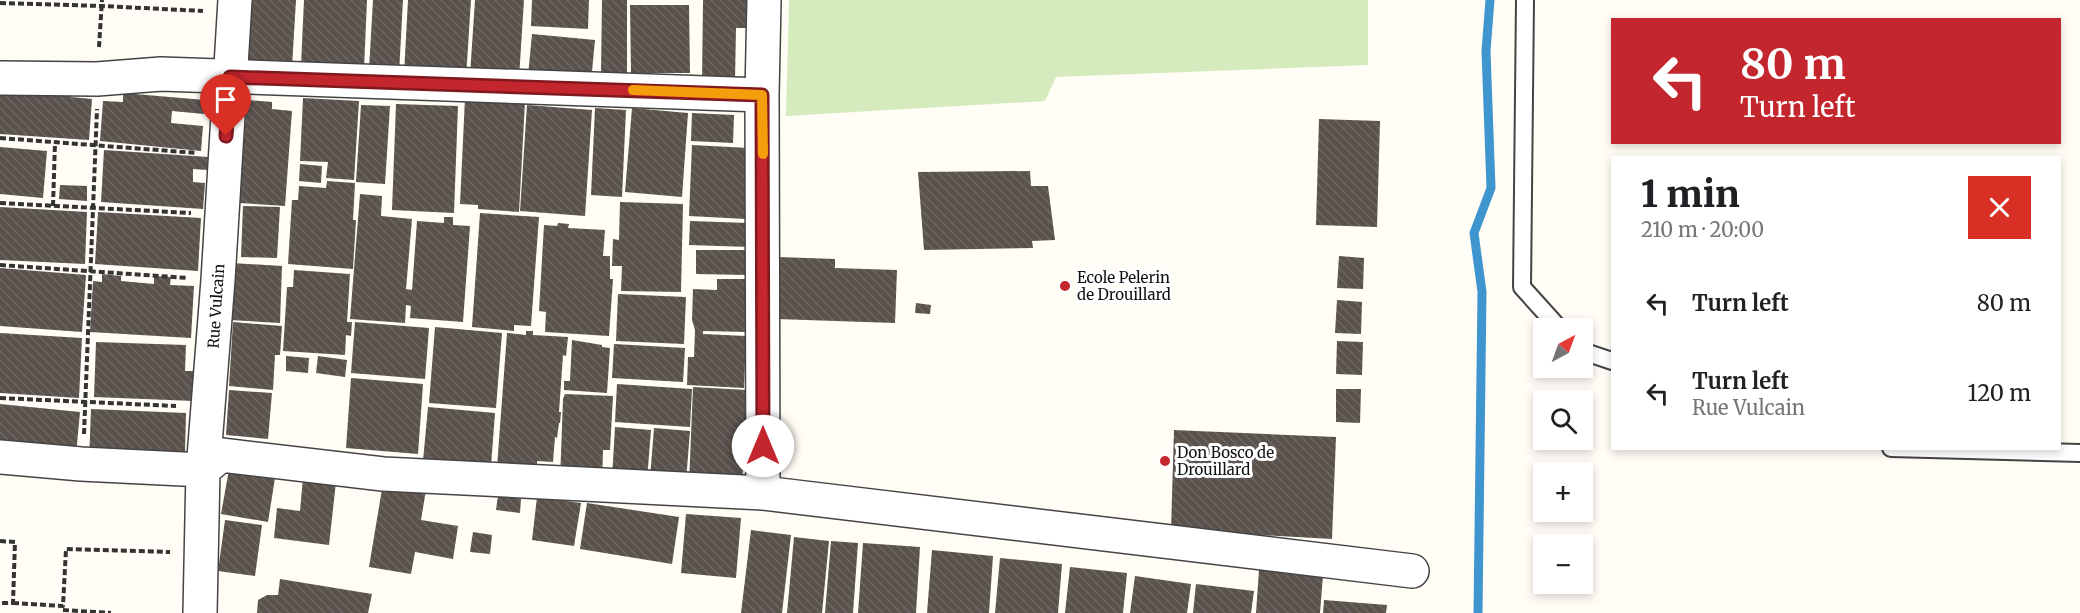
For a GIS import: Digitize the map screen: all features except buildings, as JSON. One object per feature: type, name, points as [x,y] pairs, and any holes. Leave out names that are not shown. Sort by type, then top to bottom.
[{"type":"street","points":[[763,493],[762,95],[764,0]]},
{"type":"street","name":"Rue Vulcain","points":[[200,613],[203,470],[218,280],[234,6]]},
{"type":"street","points":[[0,78],[97,79],[161,74],[762,95]]},
{"type":"street","points":[[0,457],[81,464],[203,470],[221,456],[383,474],[763,493],[1412,571]]},
{"type":"lane","points":[[1525,0],[1521,287],[1550,318]]},
{"type":"lane","points":[[1593,355],[1611,361]]},
{"type":"lane","points":[[1967,450],[2080,453]]},
{"type":"path","points":[[0,3],[234,6]]},
{"type":"path","points":[[81,464],[86,403],[97,146],[97,79],[102,3]]},
{"type":"path","points":[[0,138],[225,155]]},
{"type":"path","points":[[53,206],[55,143]]},
{"type":"path","points":[[0,203],[221,215]]},
{"type":"path","points":[[0,265],[218,280]]},
{"type":"path","points":[[0,398],[209,407]]},
{"type":"path","points":[[0,541],[15,542],[13,603]]},
{"type":"path","points":[[63,610],[66,549],[201,553]]},
{"type":"path","points":[[0,603],[111,613]]},
{"type":"green space","points":[[789,0],[1368,0],[1368,65],[1056,77],[1045,101],[786,116]]},
{"type":"waterway","points":[[1478,613],[1482,292],[1474,233],[1491,188],[1486,51],[1490,0]]},
{"type":"slow traffic","points":[[633,90],[762,95],[763,154]]},
{"type":"place","name":"Ecole Pelerin de Drouillard","points":[[1065,286]]},
{"type":"place","name":"Don Bosco de Drouillard","points":[[1165,461]]},
{"type":"route","points":[[226,136],[230,77],[762,95],[763,446]]}]
